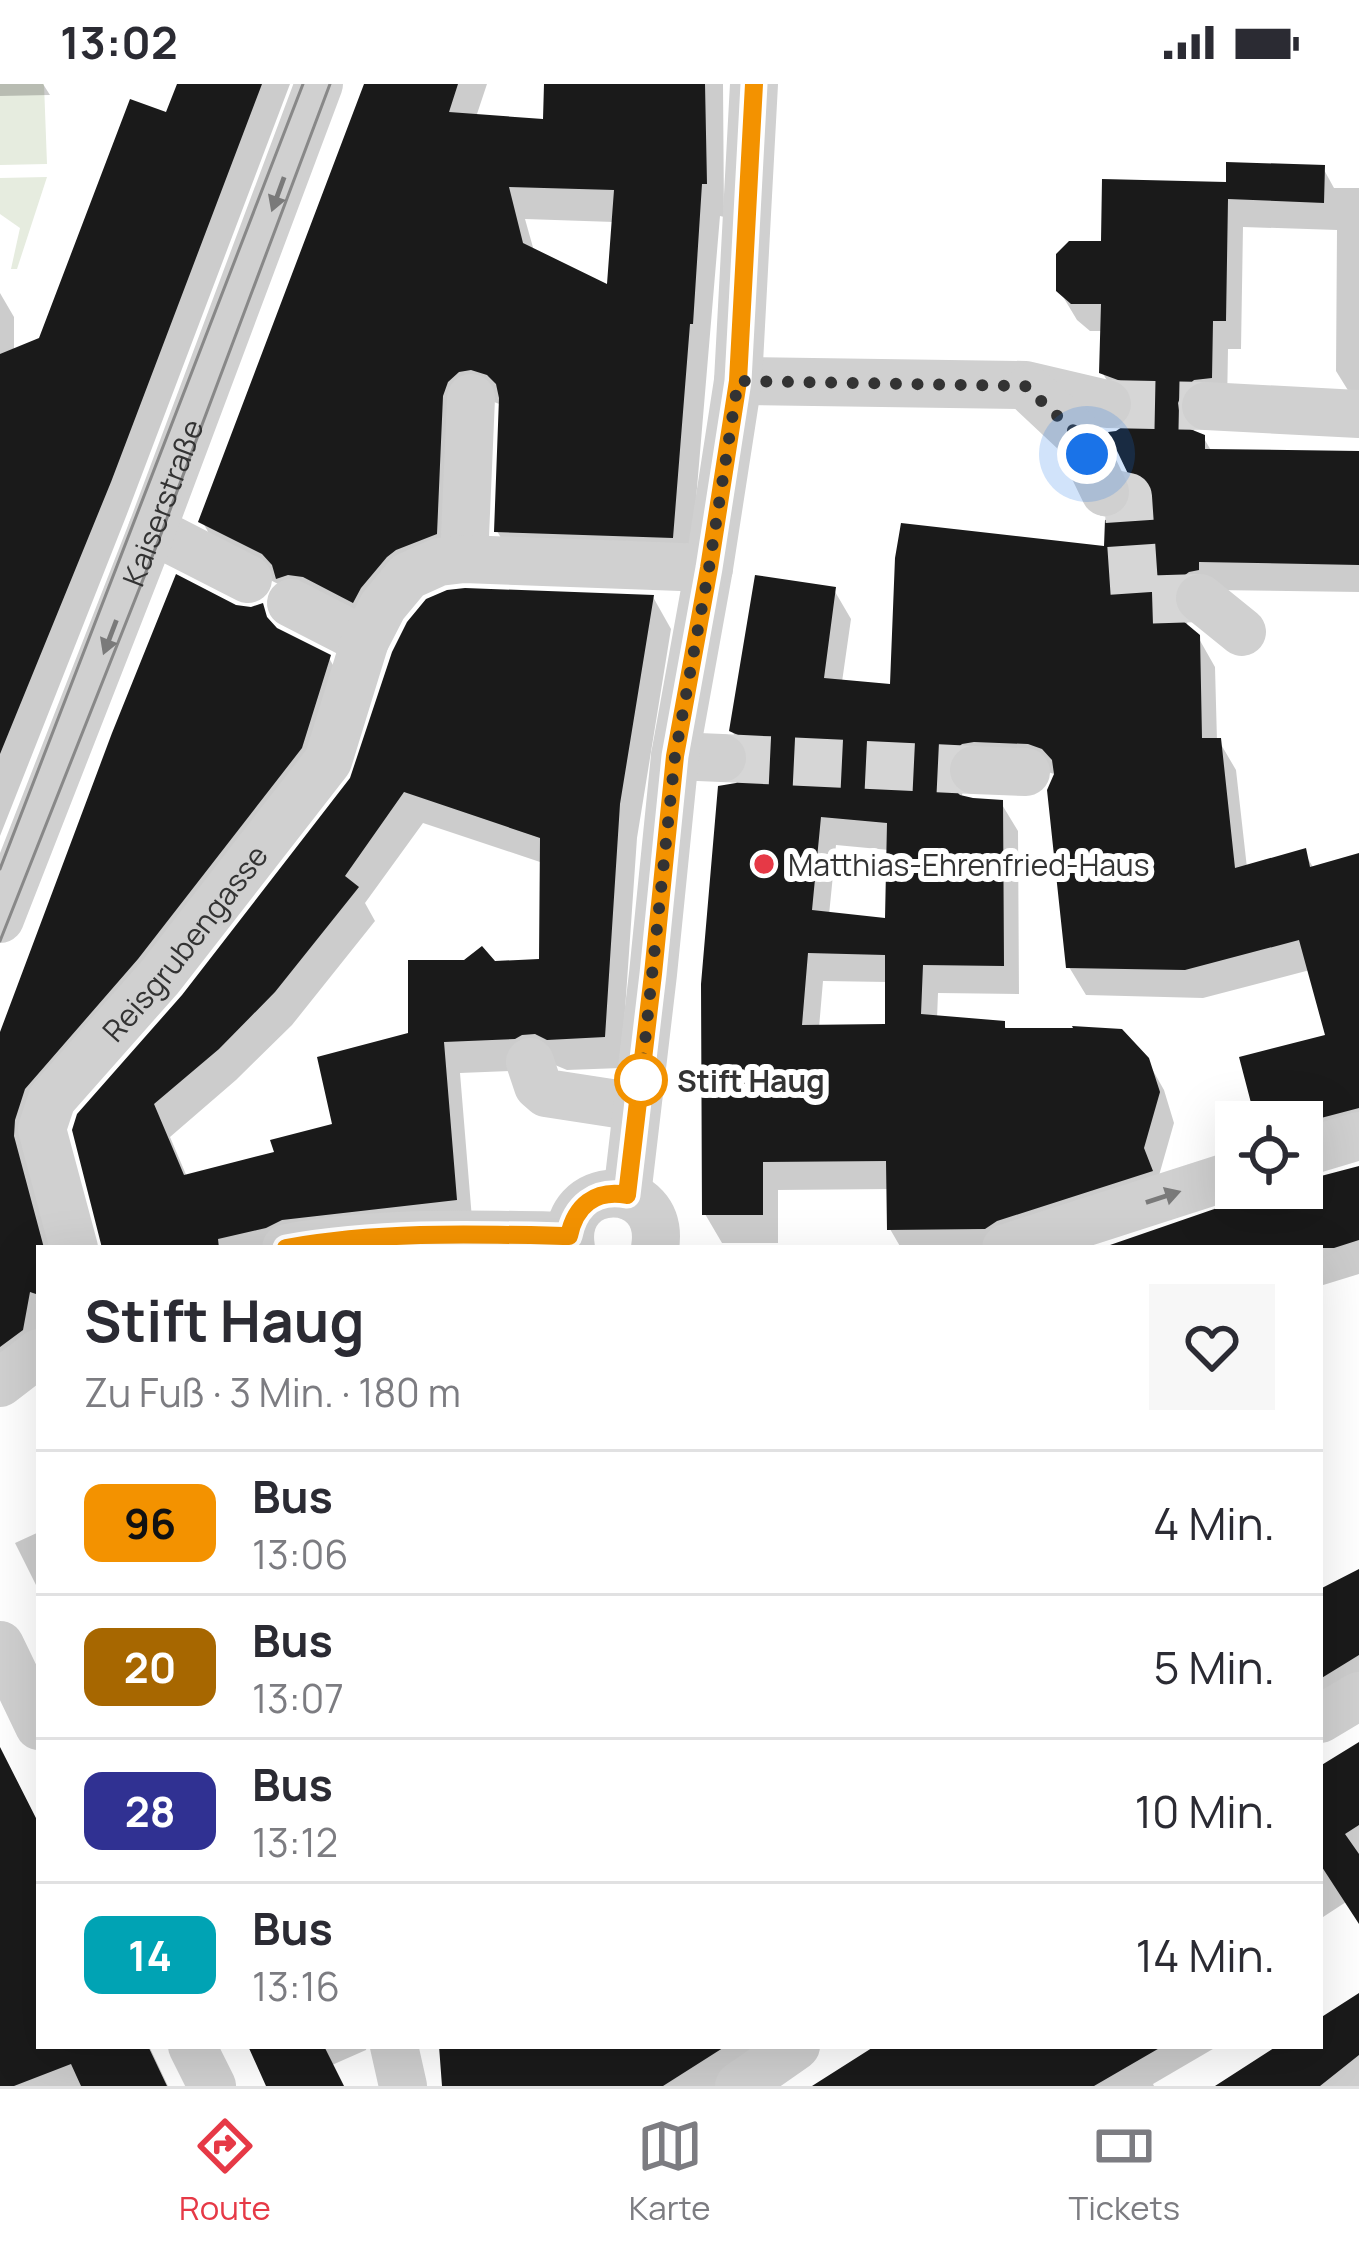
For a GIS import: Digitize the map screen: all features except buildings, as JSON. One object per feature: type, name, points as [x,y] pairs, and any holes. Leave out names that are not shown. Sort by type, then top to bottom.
[{"type":"street","name":"Kaiserstraße","points":[[0,919],[319,84]]},
{"type":"street","points":[[627,1195],[637,1107],[698,757],[709,568],[738,381],[754,84]]},
{"type":"street","points":[[738,381],[1025,386],[1107,404]]},
{"type":"street","points":[[1025,386],[1077,434],[1106,492]]},
{"type":"street","points":[[464,560],[471,398]]},
{"type":"street","points":[[1206,406],[1359,414]]},
{"type":"street","points":[[152,530],[248,579]]},
{"type":"street","name":"Reisgrubengasse","points":[[73,1245],[42,1129],[52,1099],[160,977],[328,761],[365,641],[383,606],[408,576],[440,562],[464,560],[709,568]]},
{"type":"street","points":[[1200,598],[1242,632]]},
{"type":"street","points":[[291,603],[365,641]]},
{"type":"street","points":[[974,770],[1025,772]]},
{"type":"street","points":[[530,1062],[538,1086],[546,1093],[637,1107]]},
{"type":"street","points":[[1323,1147],[1359,1136]]},
{"type":"street","points":[[1015,1245],[1215,1181]]},
{"type":"street","points":[[306,1245],[403,1235],[570,1242],[578,1210],[587,1201],[613,1192],[638,1200],[667,1245]]},
{"type":"street","points":[[0,1645],[36,1720]]},
{"type":"street","points":[[1323,1717],[1359,1696]]},
{"type":"street","points":[[194,2049],[212,2086]]},
{"type":"street","points":[[395,2049],[404,2086]]},
{"type":"street","points":[[739,2086],[792,2049]]},
{"type":"shaded area","points":[[0,84],[44,84],[47,164],[0,165]]},
{"type":"shaded area","points":[[47,177],[17,269],[11,269],[20,228],[0,214],[0,178]]},
{"type":"tunnel","points":[[1107,404],[1206,406]]},
{"type":"tunnel","points":[[1105,492],[1128,497],[1135,600],[1200,598]]},
{"type":"tunnel","points":[[722,758],[974,770]]},
{"type":"tram line","points":[[0,869],[303,84]]},
{"type":"tram line","points":[[0,941],[161,534],[330,84]]},
{"type":"bus line","name":"96","points":[[303,1245],[403,1235],[569,1236],[578,1210],[587,1201],[613,1192],[627,1195],[675,756],[738,381],[754,84]]},
{"type":"place","name":"Matthias-Ehrenfried-Haus","points":[[764,864]]},
{"type":"place","name":"Stift Haug","points":[[641,1080]]},
{"type":"route","points":[[641,1080],[675,756],[738,381],[1025,386],[1077,434],[1087,454]]}]
